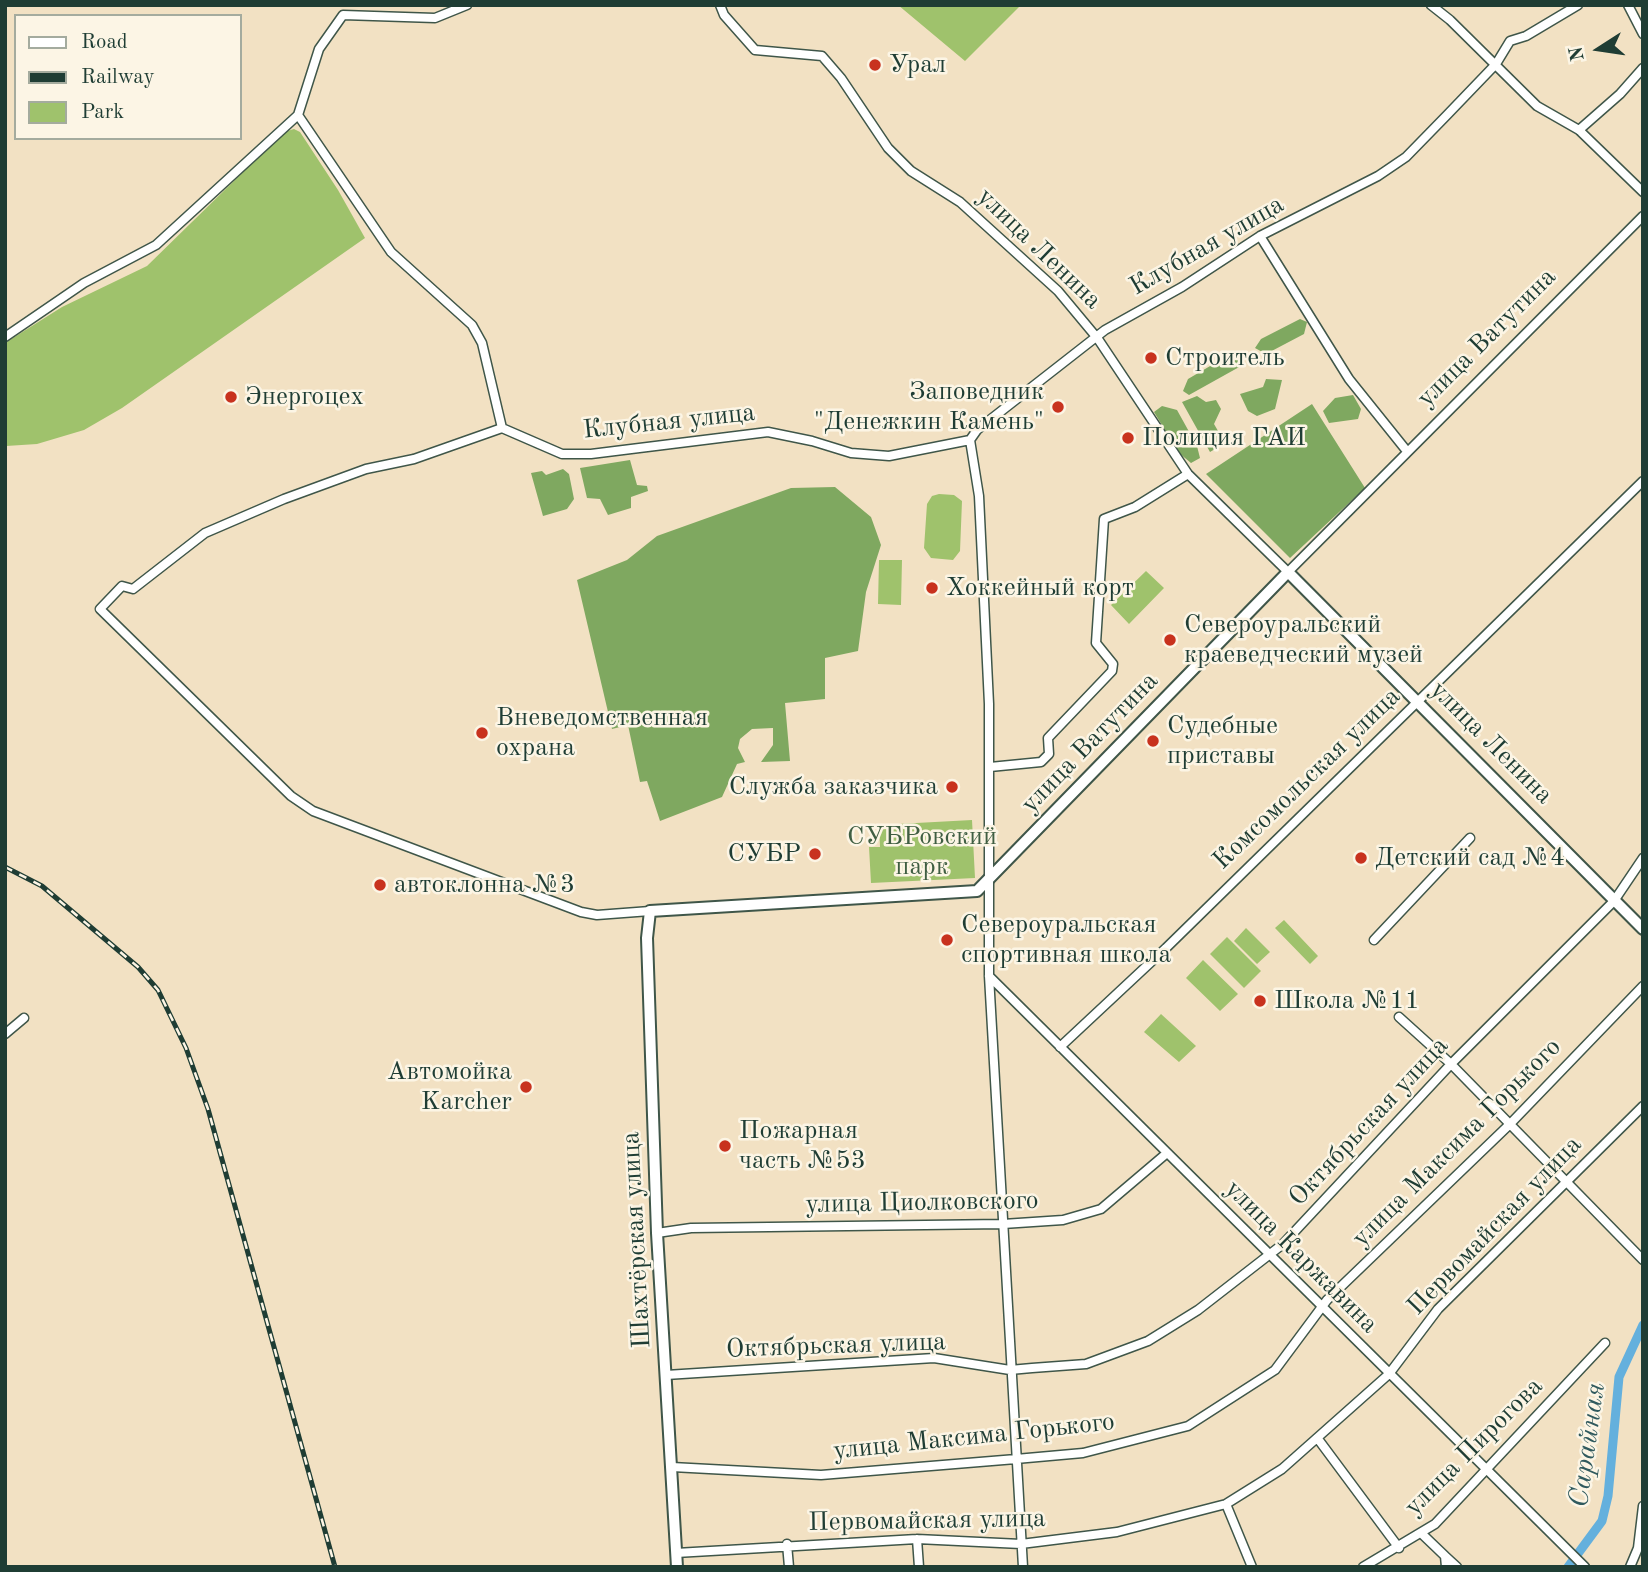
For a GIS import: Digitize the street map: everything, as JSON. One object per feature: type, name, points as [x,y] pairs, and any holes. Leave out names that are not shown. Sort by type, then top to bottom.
[{"type":"main road","name":"улица Ватутина","points":[[650,911],[976,891],[1288,572]]},
{"type":"main road","name":"улица Ленина","points":[[1288,572],[1643,929]]},
{"type":"main road","name":"Шахтёрская улица","points":[[650,911],[647,939],[657,1233],[677,1567]]},
{"type":"street","points":[[5,337],[84,283],[156,245],[298,115],[319,49],[343,15],[435,18],[467,5]]},
{"type":"street","name":"улица Ленина","points":[[720,5],[724,15],[755,50],[822,56],[841,78],[888,148],[911,171],[960,202],[1058,291],[1098,339],[1188,474],[1288,572]]},
{"type":"street","points":[[1431,5],[1496,64],[1536,106],[1579,130],[1643,191]]},
{"type":"street","name":"Клубная улица","points":[[502,428],[562,454],[591,454],[768,432],[851,453],[889,456],[970,440],[977,430],[1098,339],[1105,330],[1182,287],[1260,236],[1378,176],[1406,157],[1496,64],[1510,41],[1526,36],[1578,5]]},
{"type":"street","points":[[1628,5],[1643,34]]},
{"type":"street","points":[[1579,130],[1620,94],[1643,68]]},
{"type":"street","points":[[298,115],[391,252],[472,325],[482,343],[502,428],[435,452],[366,469],[205,533],[133,589],[122,586],[100,609],[291,796],[313,811],[580,912],[597,915],[650,911]]},
{"type":"street","name":"улица Ватутина","points":[[1288,572],[1406,450],[1643,216]]},
{"type":"street","points":[[1260,236],[1349,379],[1406,450]]},
{"type":"street","points":[[970,440],[979,496],[990,767],[989,976],[1023,1567]]},
{"type":"street","points":[[990,767],[1041,762],[1049,754],[1048,738],[1112,671],[1113,664],[1097,643],[1104,519],[1135,508],[1188,474]]},
{"type":"street","name":"Комсомольская улица","points":[[1060,1047],[1643,481]]},
{"type":"street","points":[[1374,940],[1470,838]]},
{"type":"street","name":"Октябрьская улица","points":[[667,1375],[934,1358],[1010,1370],[1086,1364],[1147,1341],[1198,1310],[1270,1256],[1451,1064],[1614,901],[1643,858]]},
{"type":"street","name":"улица Каржавина","points":[[989,976],[1585,1567]]},
{"type":"street","name":"улица Максима Горького","points":[[672,1467],[821,1475],[1083,1453],[1188,1426],[1275,1370],[1323,1309],[1327,1300],[1510,1124],[1643,986]]},
{"type":"street","points":[[1399,1017],[1451,1064],[1564,1182],[1641,1256]]},
{"type":"street","points":[[5,1034],[24,1018]]},
{"type":"street","name":"Первомайская улица","points":[[676,1552],[917,1539],[1021,1544],[1117,1532],[1226,1504],[1282,1469],[1389,1374],[1438,1309],[1643,1105]]},
{"type":"street","name":"улица Циолковского","points":[[657,1233],[691,1228],[1003,1224],[1063,1220],[1101,1209],[1167,1153]]},
{"type":"street","name":"улица Пирогова","points":[[1363,1567],[1399,1548],[1435,1524],[1605,1343]]},
{"type":"street","points":[[1318,1439],[1399,1548]]},
{"type":"street","points":[[1226,1504],[1252,1567]]},
{"type":"street","points":[[1630,1567],[1638,1548],[1643,1506]]},
{"type":"street","points":[[1421,1533],[1457,1567]]},
{"type":"street","points":[[917,1539],[919,1567]]},
{"type":"street","points":[[787,1544],[789,1567]]},
{"type":"street","points":[[1445,1556],[1446,1567]]},
{"type":"green space","points":[[898,5],[1021,5],[965,61]]},
{"type":"green space","points":[[294,129],[300,132],[338,190],[365,238],[122,408],[84,430],[37,444],[6,446],[5,343],[62,307],[147,266],[284,132]]},
{"type":"green space","points":[[1300,319],[1307,322],[1304,334],[1266,354],[1255,348],[1261,339]]},
{"type":"green space","points":[[1234,352],[1245,355],[1241,366],[1189,395],[1183,391],[1188,379]]},
{"type":"green space","points":[[1266,379],[1282,380],[1275,409],[1257,416],[1248,411],[1240,394],[1263,387]]},
{"type":"green space","points":[[1353,395],[1361,409],[1358,419],[1329,423],[1323,411],[1335,398]]},
{"type":"green space","points":[[1197,396],[1206,402],[1216,400],[1221,409],[1214,424],[1225,443],[1210,452],[1182,402]]},
{"type":"green space","points":[[1312,404],[1365,488],[1290,558],[1206,474]]},
{"type":"green space","points":[[1162,406],[1177,410],[1197,446],[1200,458],[1191,463],[1179,453],[1154,412]]},
{"type":"green space","points":[[630,460],[637,485],[647,486],[648,491],[631,497],[631,508],[608,515],[600,499],[587,498],[580,468]]},
{"type":"green space","points":[[563,469],[569,474],[574,499],[567,509],[543,516],[531,473],[542,471],[546,475]]},
{"type":"green space","points":[[835,487],[871,517],[881,545],[866,592],[858,651],[825,658],[825,699],[785,703],[790,761],[761,762],[773,745],[773,728],[752,729],[740,739],[738,748],[745,762],[737,764],[722,797],[660,821],[647,781],[640,782],[628,725],[612,729],[577,580],[627,560],[657,536],[791,488]]},
{"type":"green space","points":[[954,495],[962,501],[960,551],[953,560],[931,558],[924,548],[927,504],[932,496]]},
{"type":"green space","points":[[879,560],[902,560],[901,605],[878,604]]},
{"type":"green space","points":[[1146,571],[1164,588],[1129,624],[1111,605]]},
{"type":"green space","name":"СУБРовский парк","points":[[972,820],[975,878],[871,883],[869,847],[880,847],[879,825]]},
{"type":"green space","points":[[1284,920],[1318,956],[1310,964],[1275,928]]},
{"type":"green space","points":[[1246,928],[1270,952],[1257,964],[1234,941]]},
{"type":"green space","points":[[1227,937],[1261,971],[1244,988],[1210,954]]},
{"type":"green space","points":[[1203,960],[1238,994],[1220,1011],[1186,978]]},
{"type":"green space","points":[[1161,1014],[1196,1046],[1179,1062],[1144,1032]]},
{"type":"waterway","name":"Сарайная","points":[[1568,1567],[1602,1521],[1608,1496],[1619,1377],[1643,1325]]},
{"type":"railway","points":[[5,867],[42,886],[138,967],[158,990],[186,1048],[208,1109],[335,1567]]},
{"type":"place","name":"Урал","points":[[875,65]]},
{"type":"place","name":"Строитель","points":[[1151,358]]},
{"type":"place","name":"Энергоцех","points":[[231,397]]},
{"type":"place","name":"Заповедник \"Денежкин Камень\"","points":[[1058,407]]},
{"type":"place","name":"Полиция ГАИ","points":[[1128,438]]},
{"type":"place","name":"Хоккейный корт","points":[[932,588]]},
{"type":"place","name":"Североуральский краеведческий музей","points":[[1170,640]]},
{"type":"place","name":"Вневедомственная охрана","points":[[482,733]]},
{"type":"place","name":"Судебные приставы","points":[[1153,741]]},
{"type":"place","name":"Служба заказчика","points":[[952,787]]},
{"type":"place","name":"СУБР","points":[[815,854]]},
{"type":"place","name":"Детский сад №4","points":[[1361,858]]},
{"type":"place","name":"автоклонна №3","points":[[380,885]]},
{"type":"place","name":"Североуральская спортивная школа","points":[[947,940]]},
{"type":"place","name":"Школа №11","points":[[1260,1001]]},
{"type":"place","name":"Автомойка Karcher","points":[[526,1087]]},
{"type":"place","name":"Пожарная часть №53","points":[[725,1146]]}]
